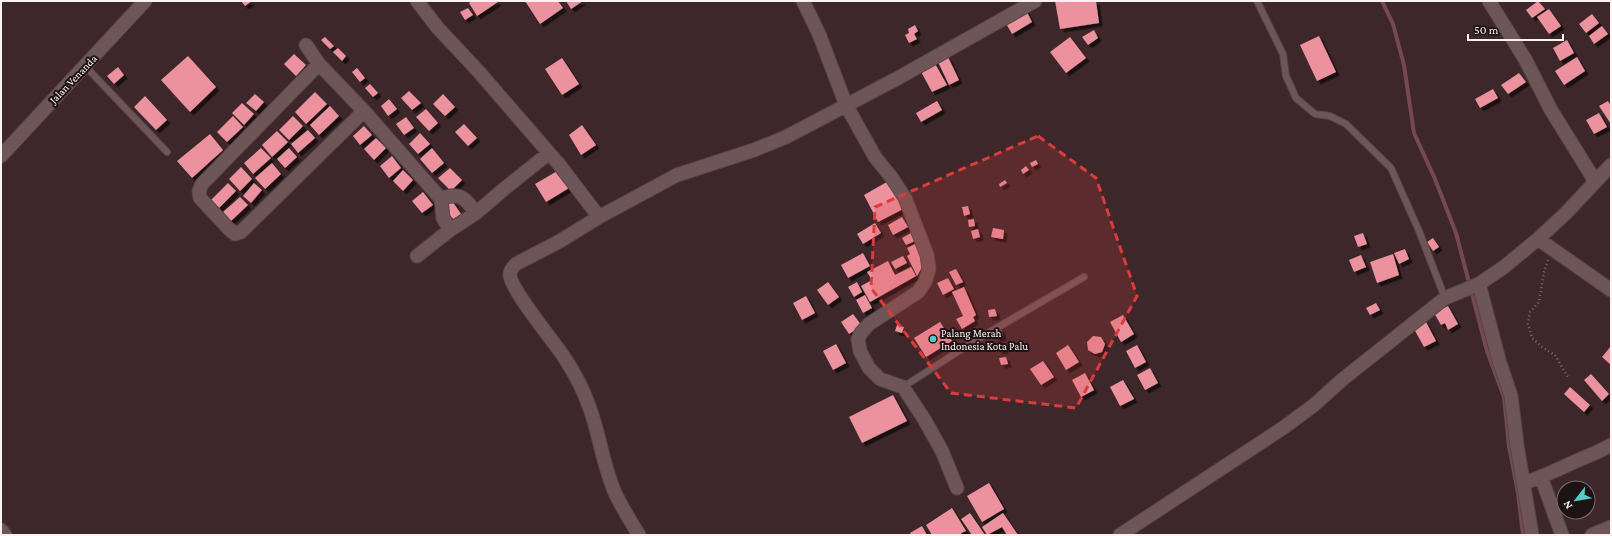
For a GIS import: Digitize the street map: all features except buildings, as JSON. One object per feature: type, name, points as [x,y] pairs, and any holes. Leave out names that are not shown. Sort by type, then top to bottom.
[{"type":"street","name":"Jalan Venanda","points":[[1,156],[145,1]]},
{"type":"street","points":[[417,1],[437,27],[479,72],[558,163],[599,217]]},
{"type":"street","points":[[803,1],[819,34],[846,105],[875,157],[892,178],[905,198],[927,255],[929,269],[926,282],[918,292],[869,324],[860,333],[858,339],[860,351],[869,368],[880,378],[903,387],[924,419],[942,451],[957,488]]},
{"type":"street","points":[[639,535],[616,495],[589,405],[581,386],[557,346],[528,308],[512,282],[510,275],[512,269],[516,264],[677,175],[754,150],[773,142],[898,78],[1035,1]]},
{"type":"street","points":[[1490,1],[1525,60],[1551,110],[1595,181]]},
{"type":"street","points":[[306,45],[319,64],[364,111],[441,199],[442,218],[450,230]]},
{"type":"street","points":[[319,64],[202,184],[199,192],[200,198],[228,228],[235,234],[241,232],[364,111]]},
{"type":"street","points":[[417,256],[450,230],[476,213],[549,153]]},
{"type":"street","points":[[1120,535],[1283,428],[1314,405],[1343,379],[1445,298],[1472,287],[1538,239],[1566,213],[1611,165]]},
{"type":"street","points":[[441,199],[451,195],[459,195],[476,213]]},
{"type":"street","points":[[1538,239],[1611,290]]},
{"type":"street","points":[[1472,287],[1488,319],[1511,396],[1517,445],[1532,535]]},
{"type":"street","points":[[1524,483],[1595,454],[1611,445]]},
{"type":"street","points":[[1541,477],[1562,535]]},
{"type":"street","points":[[1592,535],[1611,527]]},
{"type":"street","points":[[1,530],[5,535]]},
{"type":"lane","points":[[1257,1],[1283,54],[1286,76],[1296,98],[1315,114],[1330,116],[1346,124],[1391,168],[1419,231],[1445,298]]},
{"type":"lane","points":[[85,66],[167,152]]},
{"type":"lane","points":[[903,387],[976,340],[1084,277]]},
{"type":"path","points":[[1552,250],[1544,272],[1540,302],[1530,312],[1528,324],[1532,338],[1542,347],[1555,355],[1569,379]]},
{"type":"highlighted area","points":[[1038,136],[1096,178],[1137,296],[1076,408],[951,393],[871,288],[875,207]]},
{"type":"waterway","points":[[1382,1],[1393,24],[1404,65],[1414,133],[1435,179],[1456,233],[1487,351],[1504,397],[1509,446],[1518,493],[1523,535]]},
{"type":"place","name":"Palang Merah Indonesia Kota Palu","points":[[933,339]]}]
